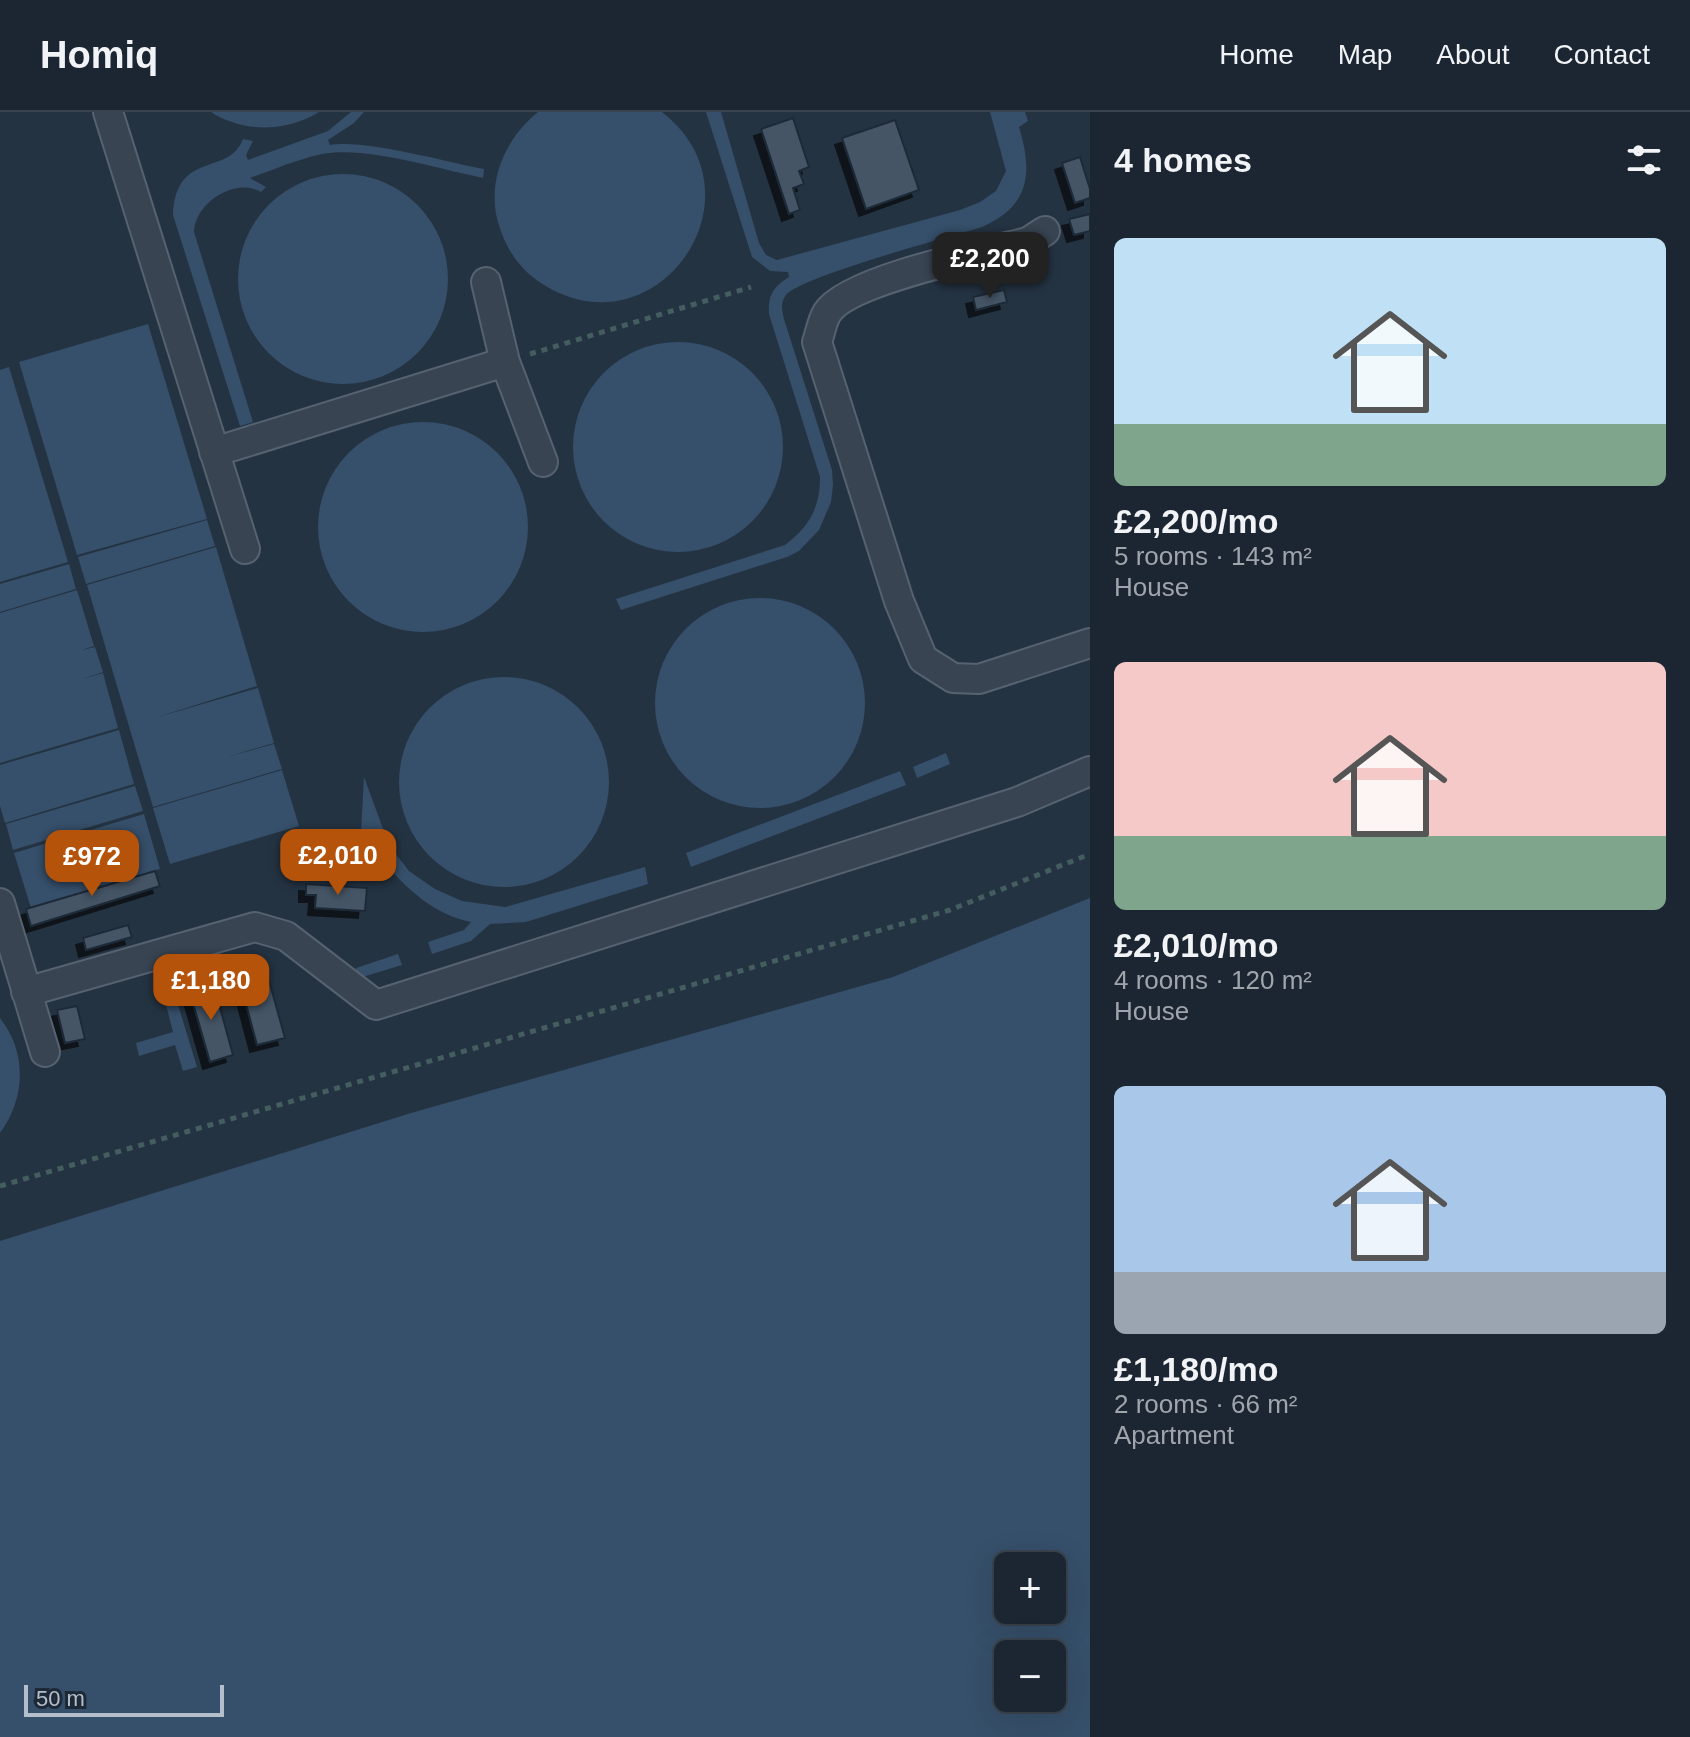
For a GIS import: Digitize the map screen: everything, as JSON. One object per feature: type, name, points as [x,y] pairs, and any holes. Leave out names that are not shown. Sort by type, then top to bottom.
[{"type":"lane","points":[[108,112],[245,549]]},
{"type":"lane","points":[[1045,231],[1028,242],[907,273],[848,294],[827,312],[817,342],[899,601],[923,659],[953,678],[979,679],[1090,643]]},
{"type":"lane","points":[[486,282],[505,362],[543,462]]},
{"type":"lane","points":[[214,452],[505,362]]},
{"type":"lane","points":[[26,992],[255,927],[286,936],[376,1005],[1017,802],[1090,771]]},
{"type":"lane","points":[[0,903],[45,1052]]},
{"type":"path","points":[[505,362],[751,287]]},
{"type":"path","points":[[0,1186],[950,910],[1090,854]]},
{"type":"water","points":[[211,112],[319,112],[293,123],[251,127]]},
{"type":"water","points":[[351,112],[364,112],[354,123],[328,140],[330,145],[384,148],[484,169],[483,178],[381,156],[340,152],[322,154],[250,178],[266,187],[261,192],[251,188],[229,190],[201,211],[194,232],[253,422],[240,426],[173,215],[176,194],[183,181],[193,172],[227,158],[243,139],[253,141],[246,155],[248,160],[328,131]]},
{"type":"water","points":[[538,112],[662,112],[692,147],[705,185],[701,223],[685,257],[658,284],[623,300],[583,301],[532,277],[511,253],[496,214],[495,185],[510,145]]},
{"type":"water","points":[[706,112],[721,112],[759,243],[766,255],[777,260],[960,210],[996,191],[1006,171],[990,112],[1025,112],[1028,121],[1019,127],[1026,159],[1024,186],[1010,209],[982,227],[846,268],[797,287],[786,295],[782,304],[784,319],[832,470],[831,502],[819,530],[799,551],[787,557],[621,610],[616,599],[785,545],[807,523],[818,498],[820,477],[769,314],[773,292],[789,277],[788,272],[770,271],[752,257]]},
{"type":"water","points":[[343,174],[383,182],[417,205],[440,239],[448,279],[440,319],[417,353],[383,376],[343,384],[303,376],[269,353],[246,319],[238,279],[246,239],[269,205],[303,182]]},
{"type":"water","points":[[148,324],[207,519],[77,555],[19,362]]},
{"type":"water","points":[[678,342],[718,350],[752,373],[775,407],[783,447],[775,487],[752,521],[718,544],[678,552],[638,544],[604,521],[581,487],[573,447],[581,407],[604,373],[638,350]]},
{"type":"water","points":[[9,367],[68,562],[0,582],[0,370]]},
{"type":"water","points":[[423,422],[463,430],[497,453],[520,487],[528,527],[520,567],[497,601],[463,624],[423,632],[383,624],[349,601],[326,567],[318,527],[326,487],[349,453],[383,430]]},
{"type":"water","points":[[207,520],[215,546],[86,584],[78,557]]},
{"type":"water","points":[[216,547],[257,686],[154,718],[258,688],[274,743],[230,756],[274,744],[282,769],[153,807],[87,585]]},
{"type":"water","points":[[69,564],[76,589],[0,612],[0,584]]},
{"type":"water","points":[[77,590],[94,646],[82,650],[95,647],[103,672],[82,679],[103,673],[118,728],[0,763],[0,613]]},
{"type":"water","points":[[760,598],[800,606],[834,629],[857,663],[865,703],[857,743],[834,777],[800,800],[760,808],[720,800],[686,777],[663,743],[655,703],[663,663],[686,629],[720,606]]},
{"type":"water","points":[[504,677],[544,685],[578,708],[601,742],[609,782],[601,822],[578,856],[544,879],[504,887],[464,879],[430,856],[407,822],[399,782],[407,742],[430,708],[464,685]]},
{"type":"water","points":[[119,730],[134,784],[5,823],[0,806],[0,765]]},
{"type":"water","points":[[946,753],[950,764],[917,778],[913,767]]},
{"type":"water","points":[[282,770],[299,826],[170,864],[153,808]]},
{"type":"water","points":[[900,771],[906,785],[691,867],[686,853]]},
{"type":"water","points":[[364,777],[389,845],[409,871],[435,889],[462,901],[505,907],[645,867],[648,884],[526,922],[490,924],[471,941],[432,954],[428,942],[464,930],[471,922],[442,912],[417,896],[374,851],[360,851]]},
{"type":"water","points":[[135,786],[143,811],[13,850],[6,824]]},
{"type":"water","points":[[144,814],[160,869],[31,908],[14,853]]},
{"type":"water","points":[[1090,898],[1090,1737],[0,1737],[0,1241],[411,1113],[893,977]]},
{"type":"water","points":[[398,954],[402,965],[359,978],[356,968]]},
{"type":"water","points":[[176,998],[197,1067],[183,1071],[175,1045],[139,1056],[136,1043],[173,1032],[165,1001]]},
{"type":"water","points":[[0,1018],[15,1045],[20,1075],[15,1105],[0,1133]]},
{"type":"building","points":[[793,118],[809,167],[799,171],[804,184],[793,188],[800,210],[789,214],[761,129]]},
{"type":"building","points":[[895,120],[919,190],[866,209],[842,138]]},
{"type":"building","points":[[1080,157],[1090,198],[1075,203],[1062,163]]},
{"type":"building","points":[[1090,214],[1090,231],[1074,235],[1069,219]]},
{"type":"building","points":[[1004,290],[1007,302],[976,310],[973,297]]},
{"type":"building","points":[[155,871],[160,886],[31,926],[26,909]]},
{"type":"building","points":[[306,884],[367,888],[365,911],[315,908],[316,895],[306,895]]},
{"type":"building","points":[[128,925],[132,937],[86,950],[83,938]]},
{"type":"building","points":[[265,966],[285,1038],[257,1045],[238,974]]},
{"type":"building","points":[[213,982],[233,1055],[210,1062],[189,989]]},
{"type":"building","points":[[77,1006],[85,1039],[65,1043],[57,1010]]}]
